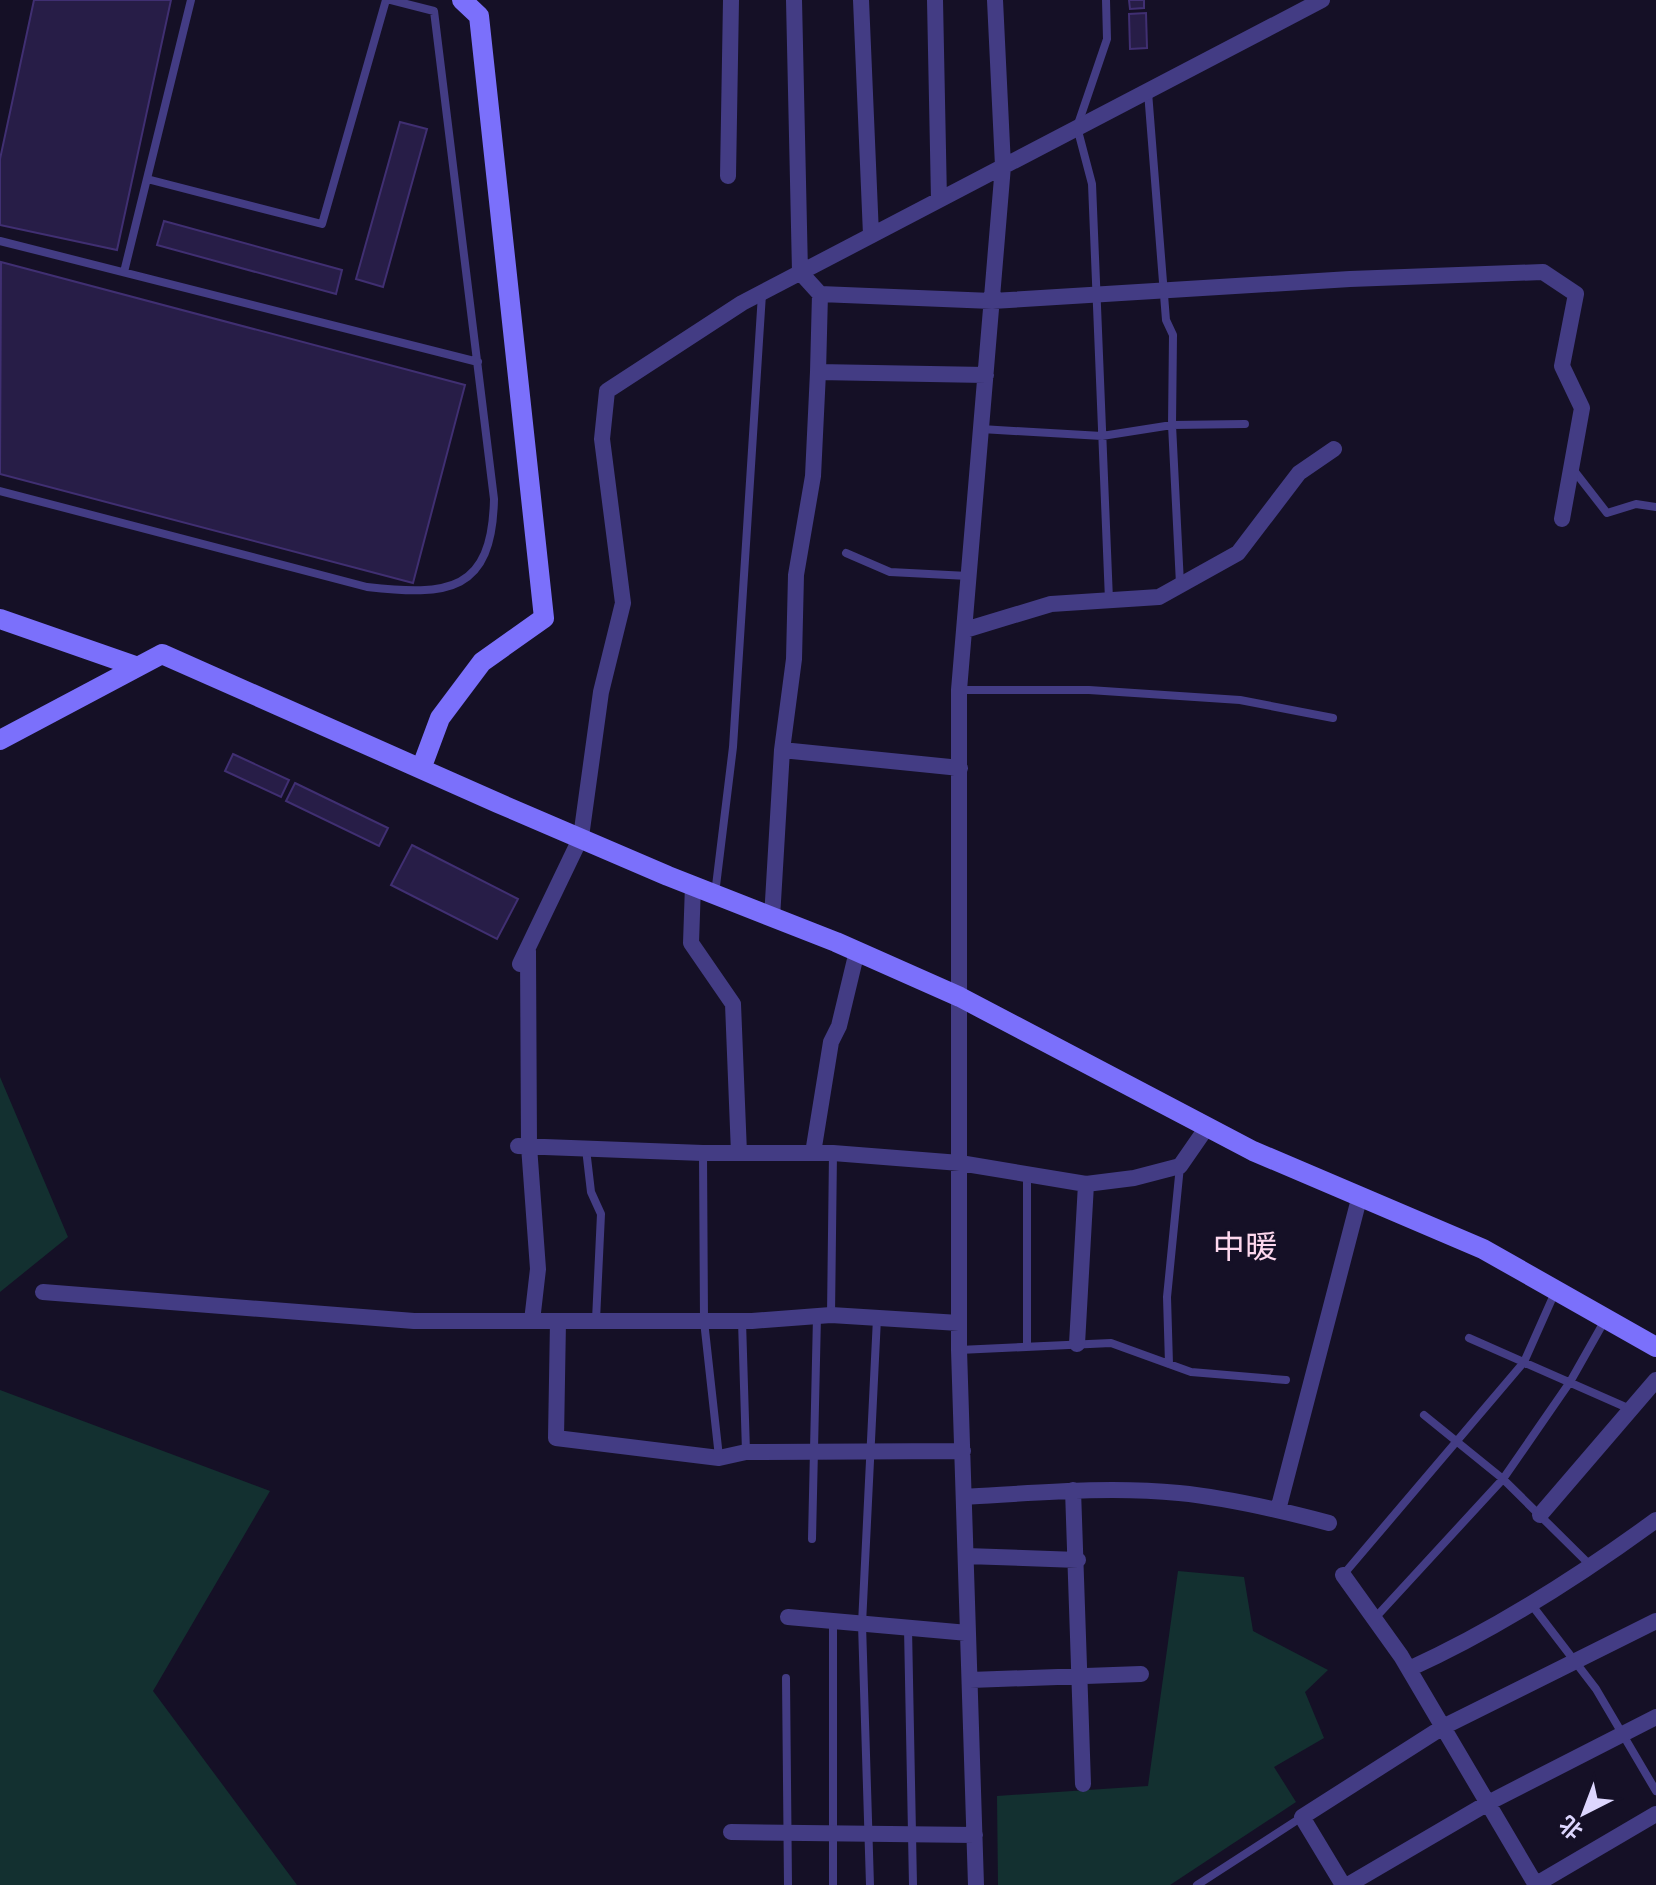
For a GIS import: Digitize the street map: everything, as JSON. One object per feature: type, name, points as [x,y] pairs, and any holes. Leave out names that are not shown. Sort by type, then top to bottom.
[{"type":"street","points":[[421,769],[440,718],[482,662],[544,618],[479,16],[462,0]]},
{"type":"street","points":[[728,176],[731,0]]},
{"type":"street","points":[[772,918],[782,750],[794,659],[796,575],[813,476],[820,294],[800,272],[794,0]]},
{"type":"street","points":[[861,0],[871,235]]},
{"type":"street","points":[[935,0],[939,200]]},
{"type":"street","points":[[976,1885],[959,1350],[959,690],[1003,166],[995,0]]},
{"type":"street","points":[[520,964],[581,837],[601,692],[623,603],[602,439],[607,391],[762,292],[1322,0]]},
{"type":"street","points":[[820,294],[992,301],[1543,272],[1576,294],[1562,366],[1582,408],[1562,519]]},
{"type":"street","points":[[818,372],[986,375]]},
{"type":"street","points":[[965,630],[1051,604],[1159,597],[1238,553],[1299,473],[1334,449]]},
{"type":"street","points":[[0,619],[135,666]]},
{"type":"street","points":[[0,740],[162,654],[421,769],[960,997],[1207,1127],[1359,1199],[1483,1249],[1656,1347]]},
{"type":"street","points":[[782,750],[960,768]]},
{"type":"street","points":[[693,885],[691,943],[733,1004],[739,1153]]},
{"type":"street","points":[[528,947],[524,1146],[538,1269],[532,1321]]},
{"type":"street","points":[[813,1153],[831,1042],[839,1026],[857,951]]},
{"type":"street","points":[[524,1146],[703,1153],[833,1153],[960,1163],[1086,1184],[1134,1178],[1180,1166],[1207,1127]]},
{"type":"street","points":[[1077,1344],[1086,1184]]},
{"type":"street","points":[[1278,1510],[1359,1199]]},
{"type":"street","points":[[43,1292],[414,1321],[742,1321],[824,1315],[959,1323]]},
{"type":"street","points":[[558,1321],[556,1438],[719,1458],[746,1452],[963,1451]]},
{"type":"street","points":[[1540,1515],[1656,1380]]},
{"type":"street","points":[[1073,1490],[1078,1560],[1083,1784]]},
{"type":"street","points":[[964,1497],[1073,1490],[1178,1493],[1278,1510],[1329,1523]]},
{"type":"street","points":[[1409,1669],[1469,1642],[1592,1567],[1656,1520]]},
{"type":"street","points":[[966,1556],[1078,1560]]},
{"type":"street","points":[[1343,1575],[1409,1669],[1536,1885],[1656,1814]]},
{"type":"street","points":[[788,1617],[968,1633]]},
{"type":"street","points":[[1656,1621],[1443,1727],[1302,1817],[1345,1885],[1488,1803],[1656,1717]]},
{"type":"street","points":[[970,1680],[1141,1674]]},
{"type":"street","points":[[731,1832],[975,1835]]},
{"type":"lane","points":[[124,272],[191,0]]},
{"type":"lane","points":[[0,491],[367,587],[410,592],[456,584],[481,567],[494,536],[494,499],[434,11],[389,0],[322,224],[147,179]]},
{"type":"lane","points":[[1106,0],[1107,39],[1077,127],[1092,184],[1109,600]]},
{"type":"lane","points":[[1147,91],[1166,320],[1173,335],[1172,425],[1180,585]]},
{"type":"lane","points":[[0,241],[478,362]]},
{"type":"lane","points":[[715,895],[733,747],[762,292]]},
{"type":"lane","points":[[981,429],[1102,436],[1172,425],[1245,424]]},
{"type":"lane","points":[[1571,467],[1607,513],[1636,504],[1656,507]]},
{"type":"lane","points":[[846,553],[890,572],[969,576]]},
{"type":"lane","points":[[959,690],[1089,690],[1240,700],[1333,718]]},
{"type":"lane","points":[[586,1148],[591,1192],[601,1214],[596,1321]]},
{"type":"lane","points":[[703,1153],[704,1321],[719,1458]]},
{"type":"lane","points":[[812,1539],[833,1153]]},
{"type":"lane","points":[[1169,1364],[1167,1297],[1180,1166]]},
{"type":"lane","points":[[1027,1174],[1027,1347]]},
{"type":"lane","points":[[1343,1575],[1524,1362],[1556,1290]]},
{"type":"lane","points":[[870,1885],[862,1624],[877,1318]]},
{"type":"lane","points":[[1374,1618],[1503,1479],[1570,1382],[1605,1318]]},
{"type":"lane","points":[[742,1321],[746,1452]]},
{"type":"lane","points":[[1469,1338],[1631,1409]]},
{"type":"lane","points":[[959,1350],[1111,1343],[1191,1372],[1286,1380]]},
{"type":"lane","points":[[1424,1415],[1503,1479],[1592,1567]]},
{"type":"lane","points":[[1531,1604],[1624,1733],[1656,1791]]},
{"type":"lane","points":[[833,1621],[833,1885]]},
{"type":"lane","points":[[908,1628],[913,1885]]},
{"type":"lane","points":[[786,1678],[788,1885]]},
{"type":"lane","points":[[1197,1885],[1302,1817]]},
{"type":"green space","points":[[0,1077],[68,1237],[0,1292]]},
{"type":"green space","points":[[0,1390],[270,1491],[153,1691],[297,1885],[0,1885]]},
{"type":"green space","points":[[1178,1571],[1244,1577],[1253,1631],[1328,1670],[1305,1692],[1324,1738],[1274,1767],[1296,1802],[1170,1885],[998,1885],[997,1796],[1148,1786]]},
{"type":"building","points":[[34,0],[171,0],[117,250],[0,225],[0,159]]},
{"type":"building","points":[[1129,0],[1144,0],[1144,8],[1130,9]]},
{"type":"building","points":[[1146,13],[1147,48],[1130,49],[1129,14]]},
{"type":"building","points":[[400,122],[427,129],[383,287],[356,279]]},
{"type":"building","points":[[164,221],[342,270],[336,294],[157,245]]},
{"type":"building","points":[[1,262],[465,385],[413,583],[0,474]]},
{"type":"building","points":[[233,754],[289,780],[281,797],[225,771]]},
{"type":"building","points":[[295,783],[388,828],[379,846],[286,801]]},
{"type":"building","points":[[412,845],[518,899],[497,939],[391,885]]},
{"type":"district","name":"中暖","points":[[1245,1245]]}]
